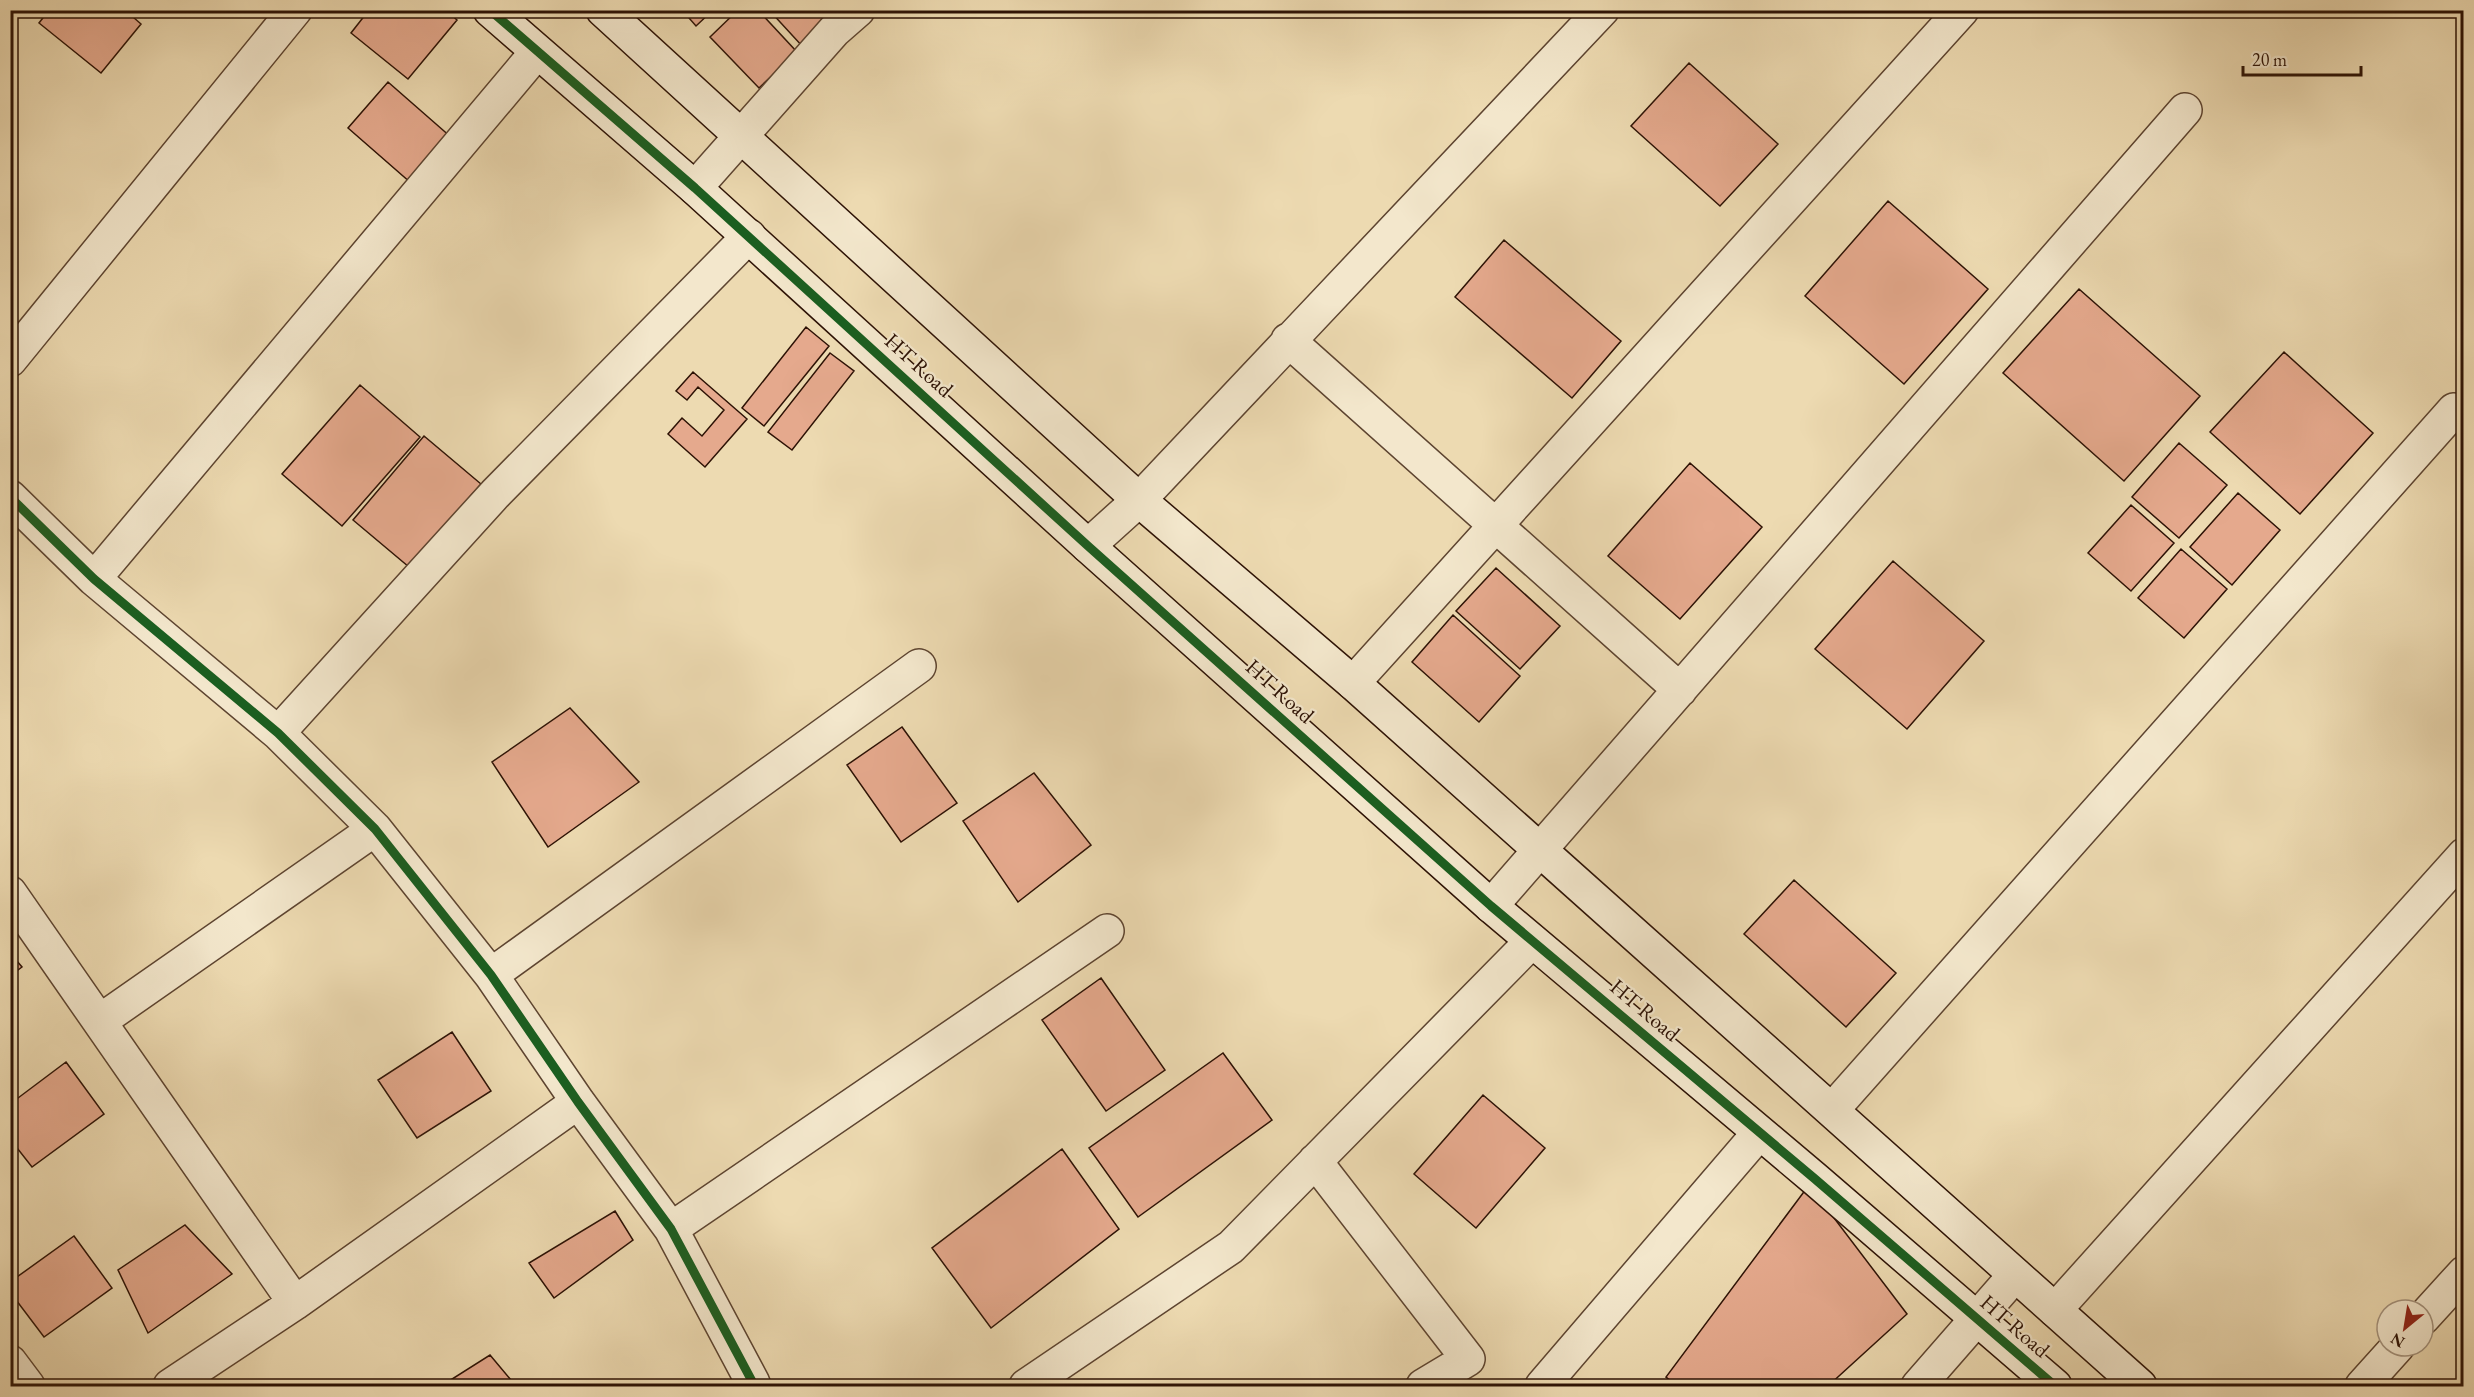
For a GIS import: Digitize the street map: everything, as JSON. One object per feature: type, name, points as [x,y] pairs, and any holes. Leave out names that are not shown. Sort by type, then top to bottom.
[{"type":"street","points":[[10,360],[295,10]]},
{"type":"street","name":"HT Road","points":[[490,10],[749,236],[1089,546],[1491,906],[2055,1386]]},
{"type":"street","name":"HT Road","points":[[603,10],[1139,500],[1353,683],[2140,1386]]},
{"type":"street","points":[[695,188],[834,31],[858,10]]},
{"type":"street","points":[[1089,546],[1139,500],[1602,10]]},
{"type":"street","points":[[1353,683],[1962,10]]},
{"type":"street","points":[[94,579],[537,52]]},
{"type":"street","points":[[1491,906],[2186,110]]},
{"type":"street","points":[[278,733],[495,494],[749,236]]},
{"type":"street","points":[[1288,340],[1680,690]]},
{"type":"street","points":[[1832,1110],[2454,411]]},
{"type":"street","points":[[10,497],[94,579],[278,733],[375,829],[491,975],[578,1102],[671,1229],[753,1385]]},
{"type":"street","points":[[491,975],[919,666]]},
{"type":"street","points":[[100,1021],[375,829]]},
{"type":"street","points":[[2055,1310],[2463,855]]},
{"type":"street","points":[[10,892],[295,1303]]},
{"type":"street","points":[[671,1229],[1107,931]]},
{"type":"street","points":[[1026,1386],[1231,1247],[1532,941]]},
{"type":"street","points":[[170,1386],[295,1303],[578,1102]]},
{"type":"street","points":[[1542,1386],[1759,1133]]},
{"type":"street","points":[[1316,1161],[1468,1359],[1423,1386]]},
{"type":"street","points":[[2435,1304],[2463,1273]]},
{"type":"street","points":[[1918,1386],[2015,1275]]},
{"type":"street","points":[[2362,1386],[2387,1358]]},
{"type":"street","points":[[10,1362],[28,1386]]},
{"type":"building","points":[[49,10],[125,10],[141,24],[101,73],[39,23]]},
{"type":"building","points":[[369,10],[446,10],[457,20],[408,79],[351,33]]},
{"type":"building","points":[[682,10],[713,10],[696,26]]},
{"type":"building","points":[[738,10],[758,10],[797,52],[759,88],[710,37]]},
{"type":"building","points":[[769,10],[843,10],[803,47]]},
{"type":"building","points":[[1689,63],[1778,144],[1720,206],[1631,126]]},
{"type":"building","points":[[388,82],[452,138],[411,183],[348,128]]},
{"type":"building","points":[[1888,201],[1988,289],[1904,384],[1805,296]]},
{"type":"building","points":[[1504,240],[1621,341],[1572,398],[1455,297]]},
{"type":"building","points":[[2079,289],[2200,396],[2124,481],[2003,373]]},
{"type":"building","points":[[806,327],[829,346],[764,426],[742,408]]},
{"type":"building","points":[[2284,352],[2373,433],[2300,514],[2210,432]]},
{"type":"building","points":[[830,353],[854,371],[792,450],[768,432]]},
{"type":"building","points":[[693,372],[747,419],[705,467],[668,434],[682,418],[702,436],[724,410],[698,387],[687,400],[676,391]]},
{"type":"building","points":[[360,385],[420,437],[342,526],[282,474]]},
{"type":"building","points":[[424,436],[481,484],[409,567],[353,520]]},
{"type":"building","points":[[2179,443],[2227,485],[2179,538],[2132,497]]},
{"type":"building","points":[[1690,463],[1762,527],[1680,619],[1608,556]]},
{"type":"building","points":[[2238,493],[2280,530],[2232,585],[2190,547]]},
{"type":"building","points":[[2131,505],[2174,543],[2131,591],[2088,553]]},
{"type":"building","points":[[2181,549],[2227,589],[2184,638],[2138,598]]},
{"type":"building","points":[[1893,561],[1984,641],[1907,729],[1815,649]]},
{"type":"building","points":[[1496,568],[1560,626],[1520,669],[1456,611]]},
{"type":"building","points":[[1453,615],[1520,676],[1479,722],[1412,662]]},
{"type":"building","points":[[570,708],[639,782],[548,847],[492,762]]},
{"type":"building","points":[[902,727],[957,803],[901,842],[847,765]]},
{"type":"building","points":[[1034,773],[1091,845],[1018,902],[963,821]]},
{"type":"building","points":[[1794,880],[1896,973],[1846,1027],[1744,934]]},
{"type":"building","points":[[10,953],[22,967],[10,976]]},
{"type":"building","points":[[1101,978],[1165,1070],[1106,1111],[1042,1020]]},
{"type":"building","points":[[452,1032],[491,1091],[417,1138],[378,1080]]},
{"type":"building","points":[[1223,1053],[1272,1120],[1138,1217],[1089,1148]]},
{"type":"building","points":[[66,1062],[104,1114],[32,1167],[10,1139],[10,1104]]},
{"type":"building","points":[[1483,1095],[1545,1148],[1476,1228],[1414,1174]]},
{"type":"building","points":[[1062,1149],[1119,1229],[991,1328],[932,1248]]},
{"type":"building","points":[[1809,1185],[1907,1314],[1828,1386],[1677,1386],[1666,1377]]},
{"type":"building","points":[[615,1211],[633,1240],[554,1298],[529,1263]]},
{"type":"building","points":[[185,1225],[232,1274],[148,1333],[118,1270]]},
{"type":"building","points":[[74,1236],[112,1288],[44,1337],[10,1292],[10,1282]]},
{"type":"building","points":[[490,1355],[516,1386],[441,1386]]},
{"type":"cycle path","points":[[490,10],[695,188],[1088,546],[1491,906],[1815,1179],[2055,1386]]},
{"type":"cycle path","points":[[10,497],[94,579],[278,733],[375,829],[491,975],[578,1102],[671,1229],[753,1383],[749,1386]]}]
